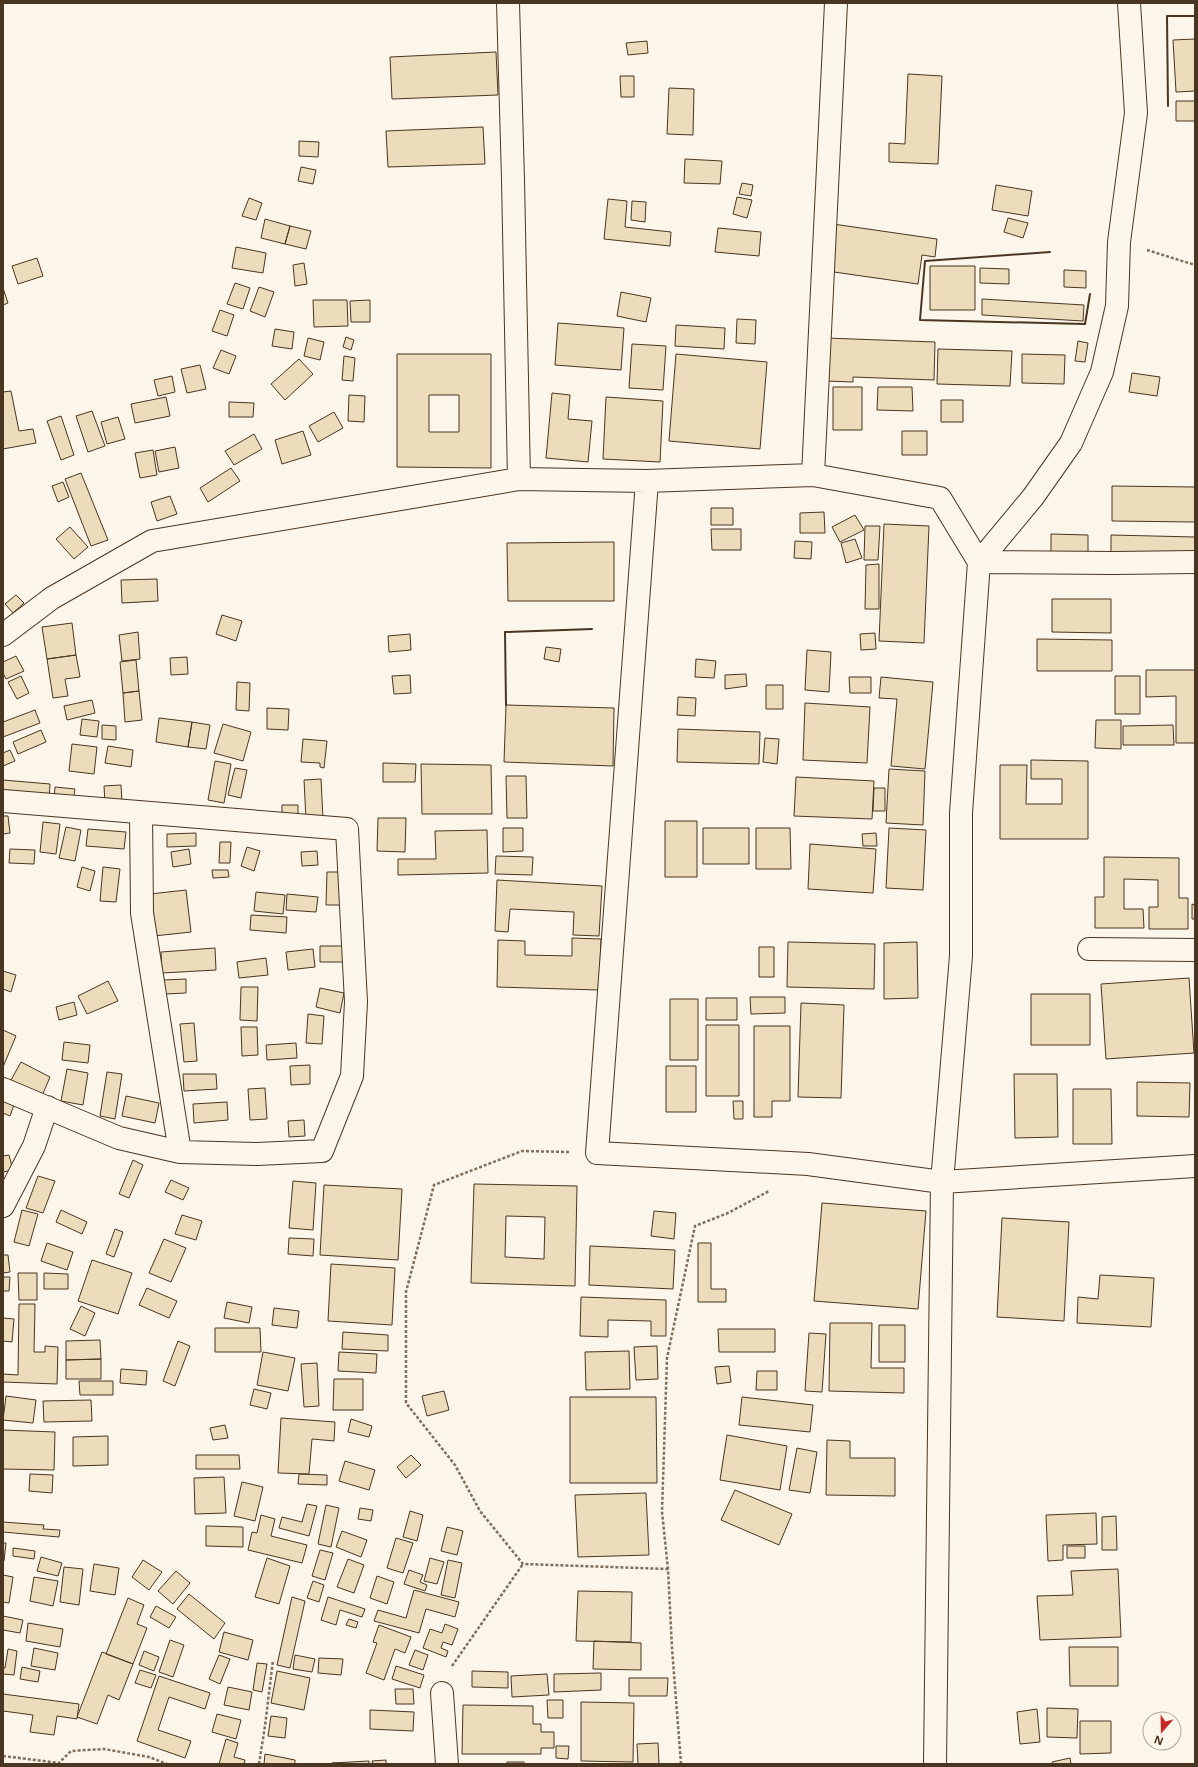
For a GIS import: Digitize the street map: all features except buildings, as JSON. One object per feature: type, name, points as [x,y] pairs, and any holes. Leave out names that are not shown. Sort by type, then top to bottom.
[{"type":"street","points":[[508,3],[514,188],[519,479]]},
{"type":"street","points":[[813,475],[836,3]]},
{"type":"street","points":[[979,562],[1033,497],[1070,443],[1102,372],[1117,306],[1119,242],[1136,113],[1129,3]]},
{"type":"street","points":[[3,636],[52,598],[152,541],[519,479],[647,481],[813,475],[940,498],[979,562],[961,813],[961,956],[942,1182],[935,1764]]},
{"type":"street","points":[[647,481],[596,1153],[808,1164],[942,1182],[1195,1166]]},
{"type":"street","points":[[979,562],[1114,564],[1195,562]]},
{"type":"street","points":[[3,801],[347,829],[356,1002],[352,1076],[322,1151],[257,1154],[180,1152],[120,1138],[3,1089]]},
{"type":"street","points":[[141,813],[142,913],[180,1152]]},
{"type":"street","points":[[1089,949],[1195,950]]},
{"type":"street","points":[[3,1206],[34,1146],[47,1107]]},
{"type":"street","points":[[442,1693],[447,1764]]},
{"type":"path","points":[[1119,242],[1195,265]]},
{"type":"path","points":[[596,1153],[522,1151],[434,1185],[406,1292],[406,1403],[455,1465],[480,1511],[523,1564],[668,1569]]},
{"type":"path","points":[[681,1764],[672,1648],[668,1569],[662,1512],[667,1358],[695,1226],[728,1213],[770,1191]]},
{"type":"path","points":[[442,1693],[453,1664],[523,1564]]},
{"type":"path","points":[[259,1764],[273,1660]]},
{"type":"path","points":[[3,1756],[60,1763],[71,1751],[104,1749],[149,1757],[167,1764]]},
{"type":"wall","points":[[1168,106],[1167,16],[1195,16]]},
{"type":"wall","points":[[1050,252],[925,261],[920,320],[1085,324],[1090,294]]},
{"type":"wall","points":[[506,705],[505,632],[592,629]]}]
